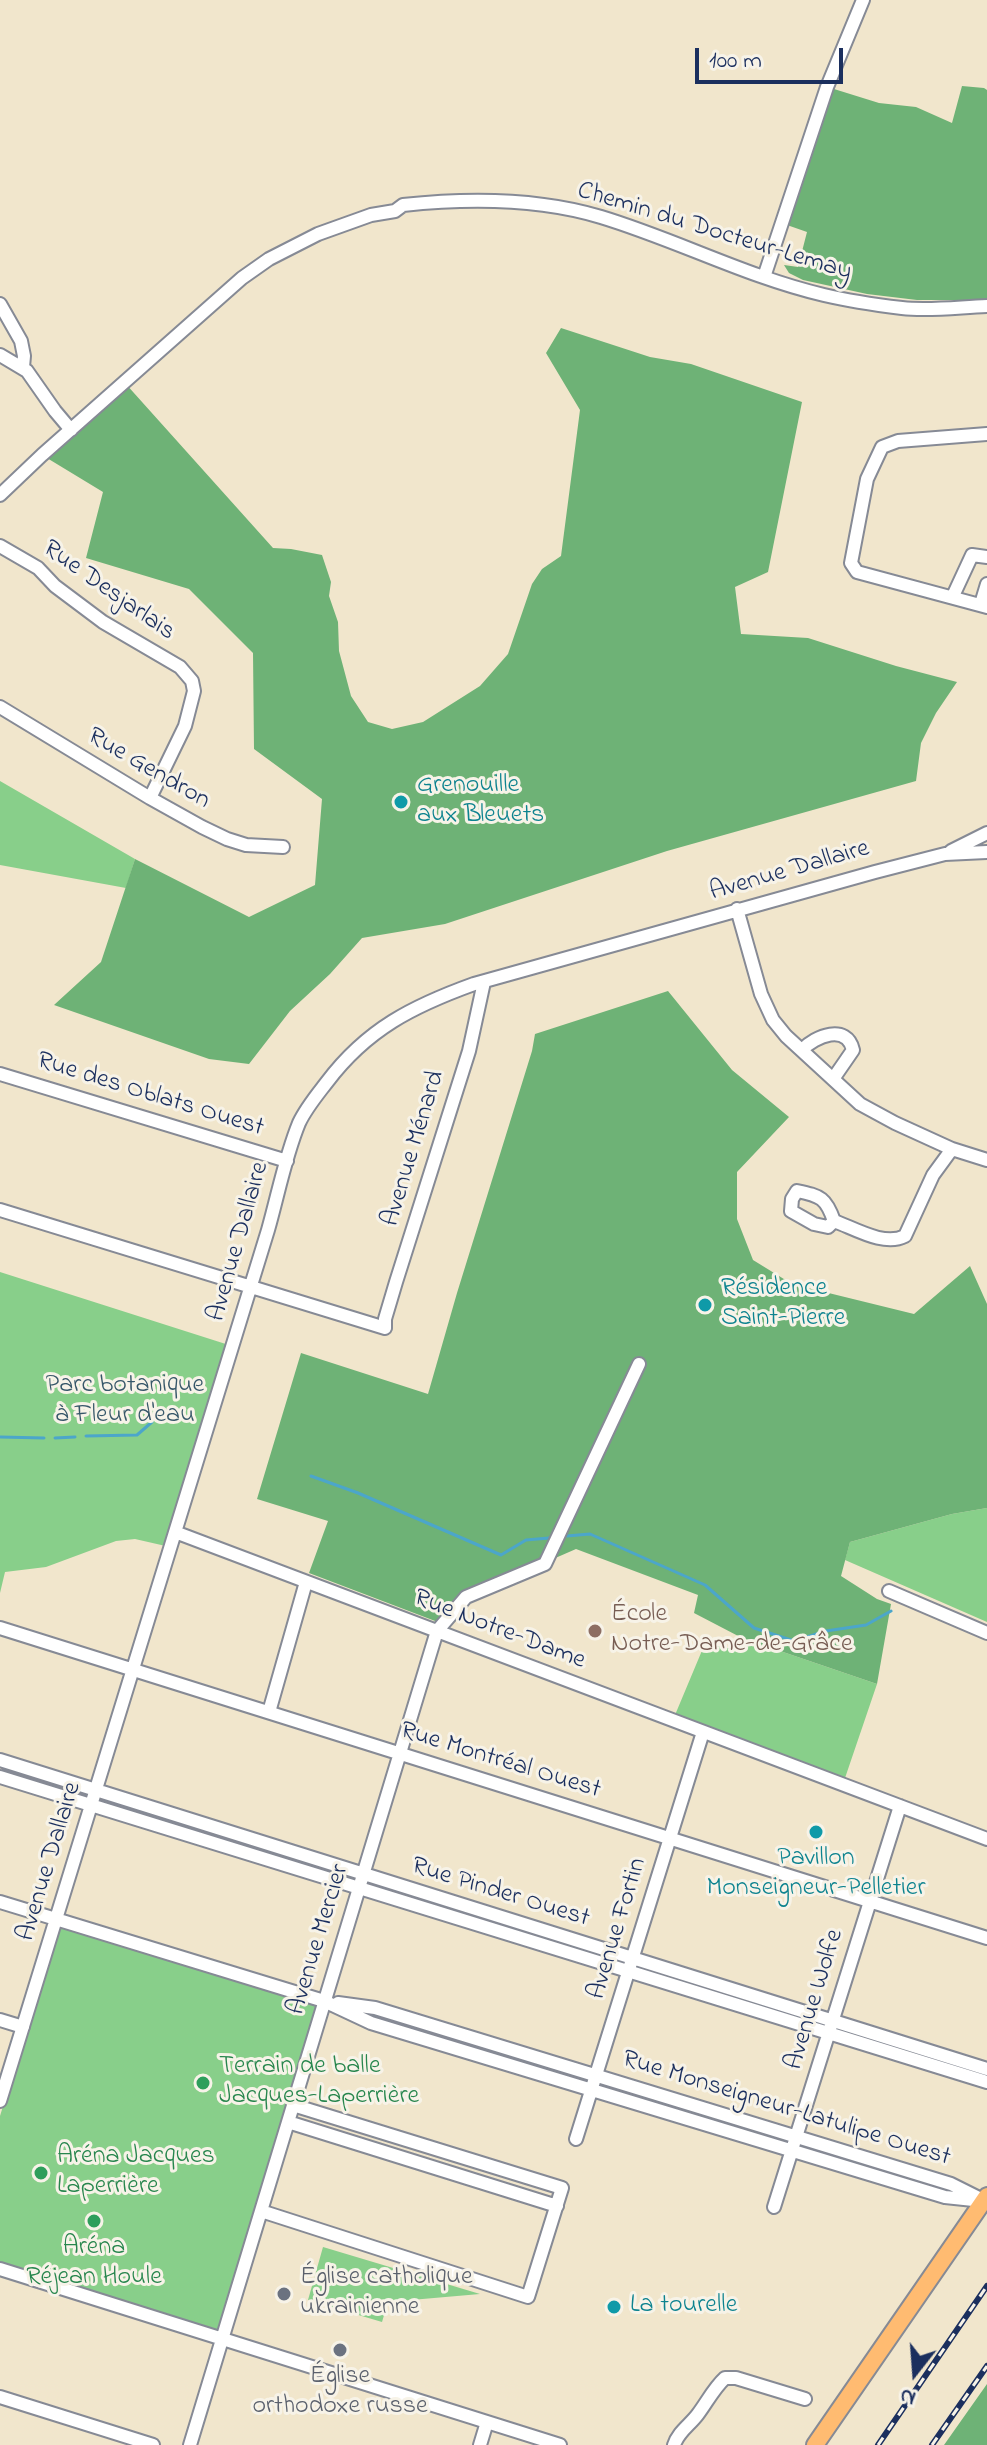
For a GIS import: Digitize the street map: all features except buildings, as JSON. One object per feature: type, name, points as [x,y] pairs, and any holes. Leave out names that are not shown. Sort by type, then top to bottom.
[{"type":"main road","points":[[815,2445],[985,2199]]},
{"type":"street","points":[[764,277],[827,87],[863,0]]},
{"type":"street","name":"Chemin du Docteur-Lemay","points":[[0,495],[216,299],[269,259],[318,234],[371,215],[395,211],[403,205],[494,201],[577,211],[630,227],[764,277],[825,295],[904,308],[987,306]]},
{"type":"street","points":[[0,304],[21,341],[23,367]]},
{"type":"street","points":[[0,355],[23,367],[71,430]]},
{"type":"street","points":[[987,434],[898,441],[882,447],[867,479],[851,563],[857,572],[984,606],[987,584]]},
{"type":"street","name":"Rue Desjarlais","points":[[0,546],[38,568],[55,586],[103,622],[180,667],[195,685],[185,726],[150,798]]},
{"type":"street","points":[[953,596],[972,555],[987,557]]},
{"type":"street","name":"Rue Gendron","points":[[0,707],[150,798],[227,839],[258,847],[283,847]]},
{"type":"street","points":[[945,854],[987,833]]},
{"type":"street","name":"Avenue Dallaire","points":[[0,2101],[299,1123],[336,1069],[385,1024],[426,1001],[737,909],[945,854],[987,852]]},
{"type":"street","points":[[737,909],[765,1005],[779,1028],[868,1109],[952,1149],[987,1160]]},
{"type":"street","name":"Avenue Ménard","points":[[249,1287],[385,1328],[385,1319],[472,1042],[484,982]]},
{"type":"street","points":[[802,1050],[815,1039],[834,1034],[852,1042],[853,1050],[833,1079]]},
{"type":"street","name":"Rue des Oblats Ouest","points":[[0,1074],[287,1161]]},
{"type":"street","points":[[834,1221],[886,1239],[898,1240],[905,1236],[933,1175],[952,1149]]},
{"type":"street","points":[[0,1210],[249,1287]]},
{"type":"street","points":[[437,1631],[466,1597],[545,1564],[639,1364]]},
{"type":"street","name":"Rue Notre-Dame","points":[[175,1532],[987,1839]]},
{"type":"street","points":[[269,1712],[306,1582]]},
{"type":"street","points":[[889,1591],[987,1633]]},
{"type":"street","name":"Rue Montréal Ouest","points":[[0,1628],[987,1938]]},
{"type":"street","name":"Avenue Mercier","points":[[190,2445],[437,1631]]},
{"type":"street","name":"Avenue Fortin","points":[[576,2139],[703,1732]]},
{"type":"street","name":"Rue Pinder Ouest","points":[[0,1760],[363,1874],[631,1964],[831,2026],[987,2069]]},
{"type":"street","name":"Rue Pinder Ouest","points":[[0,1777],[358,1888],[631,1964]]},
{"type":"street","name":"Avenue Wolfe","points":[[774,2207],[900,1806]]},
{"type":"street","name":"Rue Monseigneur-Latulipe Ouest","points":[[0,1902],[324,2001],[371,2023],[945,2197],[985,2199]]},
{"type":"street","name":"Rue Monseigneur-Latulipe Ouest","points":[[324,2001],[375,2008],[951,2184],[985,2199]]},
{"type":"street","points":[[0,2020],[23,2027]]},
{"type":"street","name":"Rue Pinder Ouest","points":[[831,2026],[987,2082]]},
{"type":"street","points":[[261,2211],[528,2297],[557,2206],[562,2188],[293,2105]]},
{"type":"street","points":[[288,2122],[557,2206]]},
{"type":"street","points":[[0,2269],[560,2445]]},
{"type":"street","points":[[674,2445],[676,2438],[698,2415],[725,2378],[736,2378],[805,2399]]},
{"type":"street","points":[[0,2397],[153,2445]]},
{"type":"street","points":[[480,2445],[487,2422]]},
{"type":"green space","points":[[962,86],[987,90],[987,300],[917,300],[867,294],[803,280],[789,273],[784,265],[798,267],[807,232],[787,225],[834,89],[879,103],[916,107],[952,123]]},
{"type":"green space","points":[[561,328],[650,357],[691,364],[802,402],[768,572],[735,587],[741,634],[808,638],[957,682],[921,743],[916,781],[667,851],[445,924],[362,938],[330,974],[290,1011],[249,1064],[209,1059],[54,1005],[101,962],[135,859],[249,917],[315,885],[322,799],[254,749],[253,653],[189,589],[86,558],[103,492],[42,455],[125,383],[273,548],[322,555],[331,582],[329,596],[338,622],[339,651],[351,696],[368,722],[392,729],[423,722],[480,686],[508,654],[532,584],[542,569],[561,556],[580,410],[546,353]]},
{"type":"green space","points":[[0,781],[135,859],[126,888],[0,865]]},
{"type":"green space","points":[[668,991],[732,1070],[789,1117],[737,1172],[737,1219],[753,1260],[792,1284],[914,1314],[970,1266],[987,1304],[987,1508],[952,1514],[850,1542],[841,1576],[877,1599],[891,1604],[877,1684],[742,1638],[694,1613],[698,1595],[576,1549],[466,1597],[443,1624],[309,1573],[328,1521],[257,1499],[301,1353],[428,1394],[535,1034]]},
{"type":"green space","name":"Parc botanique à Fleur d'eau","points":[[0,1272],[232,1346],[170,1547],[135,1539],[116,1541],[46,1567],[5,1572],[0,1593]]},
{"type":"green space","points":[[987,1508],[987,1622],[845,1560],[850,1542],[952,1514]]},
{"type":"green space","points":[[742,1638],[877,1684],[845,1778],[675,1715],[706,1641],[737,1651]]},
{"type":"green space","points":[[59,1925],[321,2005],[221,2339],[0,2266],[0,2116]]},
{"type":"green space","points":[[323,2247],[480,2294],[388,2302],[382,2322],[308,2300]]},
{"type":"green space","points":[[987,2384],[987,2445],[944,2445]]},
{"type":"waterway","points":[[86,1436],[137,1435],[152,1422]]},
{"type":"waterway","points":[[0,1437],[44,1438]]},
{"type":"waterway","points":[[55,1438],[75,1437]]},
{"type":"waterway","points":[[311,1476],[501,1555],[526,1540],[549,1538]]},
{"type":"waterway","points":[[567,1536],[590,1534],[705,1585],[754,1628],[794,1641],[826,1631],[866,1625],[891,1611]]},
{"type":"railway","points":[[878,2445],[987,2286]]},
{"type":"railway","points":[[932,2445],[987,2366]]},
{"type":"place","name":"Grenouille aux Bleuets","points":[[401,802]]},
{"type":"place","name":"Résidence Saint-Pierre","points":[[705,1305]]},
{"type":"place","name":"École Notre-Dame-de-Grâce","points":[[595,1631]]},
{"type":"place","name":"Pavillon Monseigneur-Pelletier","points":[[816,1832]]},
{"type":"place","name":"Terrain de balle Jacques-Laperrière","points":[[203,2083]]},
{"type":"place","name":"Aréna Jacques Laperrière","points":[[41,2173]]},
{"type":"place","name":"Aréna Réjean Houle","points":[[94,2221]]},
{"type":"place","name":"Église catholique ukrainienne","points":[[284,2294]]},
{"type":"place","name":"La tourelle","points":[[614,2307]]},
{"type":"place","name":"Église orthodoxe russe","points":[[340,2350]]}]
